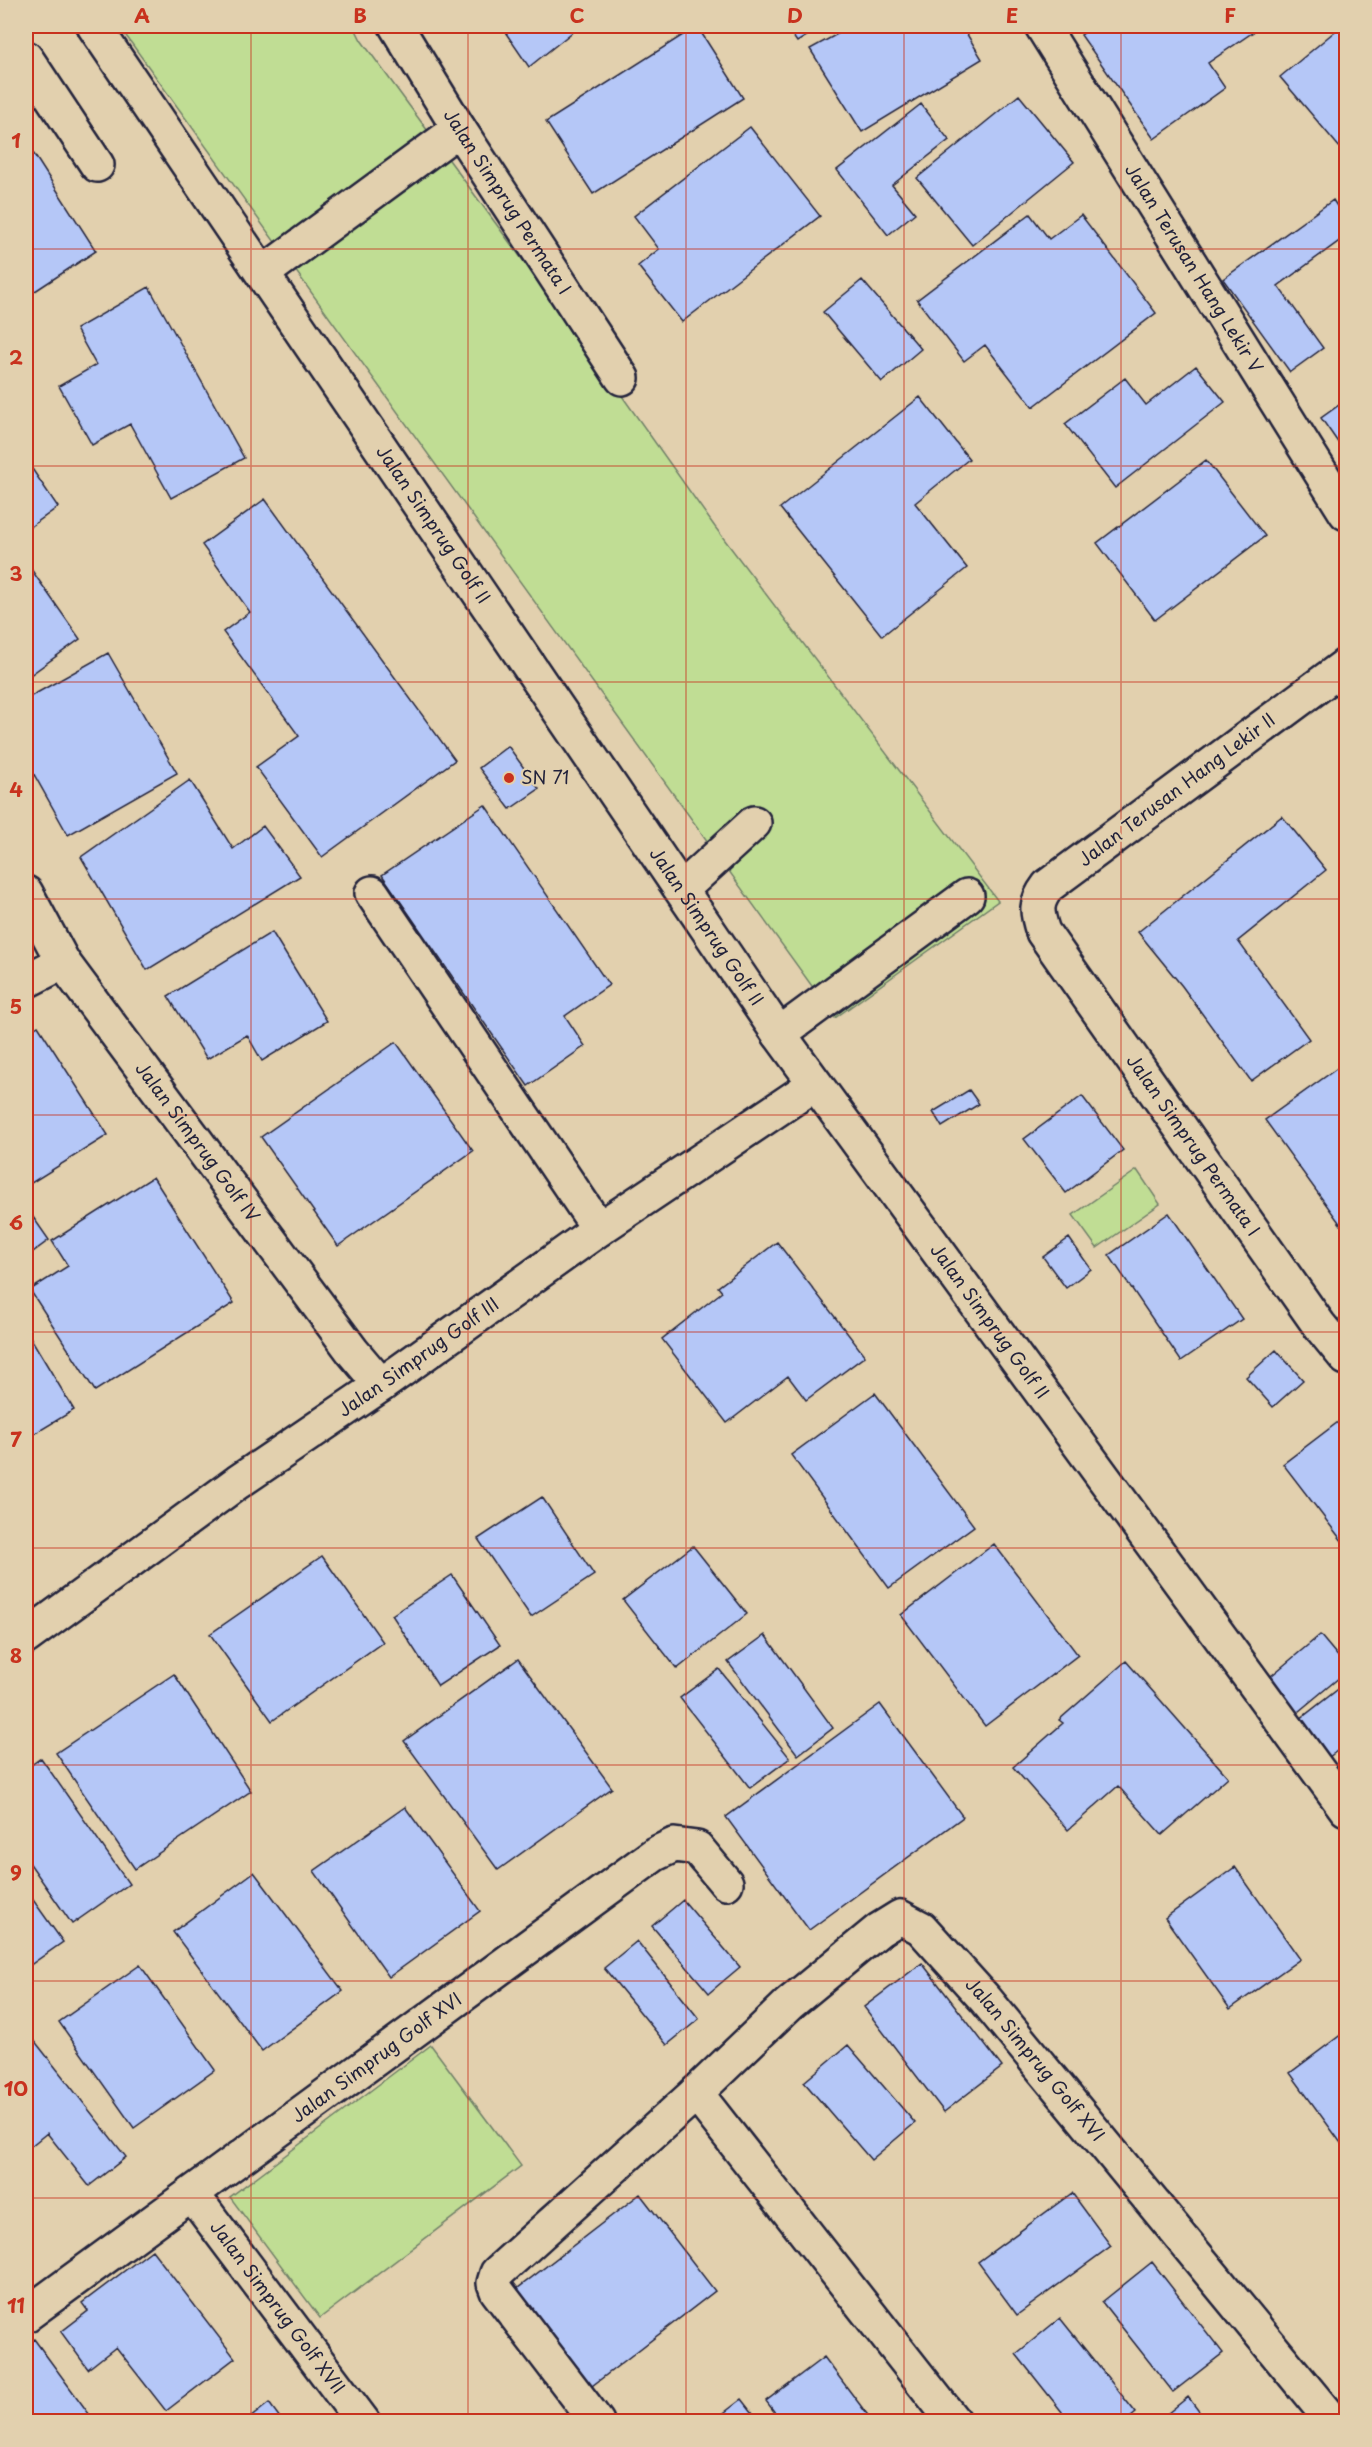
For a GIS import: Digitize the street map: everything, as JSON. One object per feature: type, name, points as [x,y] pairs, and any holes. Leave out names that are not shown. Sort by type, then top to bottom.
[{"type":"street","name":"Jalan Simprug Golf II","points":[[94,26],[779,1034],[1347,1809]]},
{"type":"street","name":"Jalan Simprug Permata I","points":[[396,26],[459,129],[622,378]]},
{"type":"street","name":"Jalan Terusan Hang Lekir V","points":[[1042,26],[1347,513]]},
{"type":"street","points":[[26,58],[97,165]]},
{"type":"street","points":[[262,273],[459,129]]},
{"type":"street","name":"Jalan Terusan Hang Lekir II","points":[[1042,932],[1037,908],[1039,898],[1048,886],[1347,665]]},
{"type":"street","points":[[682,889],[754,823]]},
{"type":"street","name":"Jalan Simprug Golf IV","points":[[26,893],[63,962],[353,1352],[381,1385]]},
{"type":"street","points":[[372,893],[599,1229]]},
{"type":"street","points":[[779,1034],[967,896]]},
{"type":"street","name":"Jalan Simprug Permata I","points":[[1042,932],[1319,1325],[1347,1358]]},
{"type":"street","points":[[26,981],[63,962]]},
{"type":"street","name":"Jalan Simprug Golf III","points":[[26,1637],[238,1482],[381,1385],[599,1229],[815,1084]]},
{"type":"street","name":"Jalan Simprug Golf XVI","points":[[26,2315],[655,1854],[674,1845],[697,1848],[726,1883]]},
{"type":"street","name":"Jalan Simprug Golf XVI","points":[[696,2093],[789,2004],[879,1930],[900,1917],[912,1921],[986,2000],[1333,2421]]},
{"type":"street","points":[[597,2421],[503,2300],[494,2283],[498,2272],[506,2264],[696,2093],[954,2421]]},
{"type":"street","name":"Jalan Simprug Golf XVII","points":[[192,2194],[363,2421]]},
{"type":"green space","points":[[119,26],[354,26],[361,40],[610,379],[715,527],[998,901],[835,1018]]},
{"type":"green space","points":[[1137,1170],[1160,1204],[1097,1248],[1073,1215]]},
{"type":"green space","points":[[431,2045],[521,2166],[320,2318],[230,2197]]},
{"type":"building","points":[[501,26],[580,26],[529,67]]},
{"type":"building","points":[[697,26],[743,98],[593,194],[546,122]]},
{"type":"building","points":[[786,26],[823,26],[797,42]]},
{"type":"building","points":[[852,26],[962,26],[982,59],[862,132],[810,49]]},
{"type":"building","points":[[1094,26],[1262,26],[1208,63],[1225,88],[1154,139],[1081,35]]},
{"type":"building","points":[[1340,27],[1346,35],[1346,155],[1280,77]]},
{"type":"building","points":[[1019,95],[1074,162],[972,245],[917,178]]},
{"type":"building","points":[[921,104],[949,140],[892,185],[915,213],[888,235],[837,170]]},
{"type":"building","points":[[750,127],[820,216],[682,322],[638,266],[659,249],[634,216]]},
{"type":"building","points":[[26,142],[96,251],[26,297]]},
{"type":"building","points":[[1333,200],[1346,220],[1346,236],[1278,286],[1323,348],[1290,372],[1223,279]]},
{"type":"building","points":[[1030,214],[1049,239],[1081,215],[1156,313],[1033,407],[985,345],[964,361],[917,300]]},
{"type":"building","points":[[862,280],[921,349],[882,382],[823,312]]},
{"type":"building","points":[[149,287],[244,458],[171,498],[130,424],[92,445],[59,386],[96,365],[76,329]]},
{"type":"building","points":[[1196,366],[1225,402],[1115,488],[1065,424],[1125,378],[1146,405]]},
{"type":"building","points":[[920,397],[969,459],[915,503],[967,568],[882,636],[780,508]]},
{"type":"building","points":[[1346,400],[1346,454],[1321,418]]},
{"type":"building","points":[[26,460],[58,507],[26,530]]},
{"type":"building","points":[[1206,460],[1265,536],[1155,620],[1097,543]]},
{"type":"building","points":[[265,499],[455,760],[322,857],[256,767],[299,736],[223,632],[250,612],[202,545]]},
{"type":"building","points":[[26,562],[80,639],[26,678]]},
{"type":"building","points":[[108,653],[177,773],[68,835],[26,760],[26,699]]},
{"type":"building","name":"SN 71","points":[[508,746],[539,789],[510,809],[479,768]]},
{"type":"building","points":[[190,780],[233,849],[263,826],[300,876],[147,970],[81,857]]},
{"type":"building","points":[[485,805],[609,985],[565,1016],[585,1046],[528,1086],[382,875]]},
{"type":"building","points":[[1282,816],[1326,870],[1238,941],[1309,1039],[1251,1081],[1182,986],[1138,932]]},
{"type":"building","points":[[272,932],[327,1021],[262,1061],[247,1035],[207,1059],[168,996]]},
{"type":"building","points":[[38,1026],[108,1135],[28,1185],[26,1181],[26,1034]]},
{"type":"building","points":[[396,1042],[473,1151],[338,1246],[261,1137]]},
{"type":"building","points":[[1346,1062],[1346,1232],[1265,1120]]},
{"type":"building","points":[[969,1090],[979,1104],[942,1127],[933,1112]]},
{"type":"building","points":[[1082,1096],[1123,1150],[1066,1193],[1024,1139]]},
{"type":"building","points":[[153,1177],[234,1303],[95,1391],[30,1290],[68,1266],[52,1241]]},
{"type":"building","points":[[26,1207],[49,1240],[26,1257]]},
{"type":"building","points":[[1169,1213],[1242,1319],[1181,1361],[1109,1255]]},
{"type":"building","points":[[1069,1238],[1091,1269],[1066,1288],[1043,1257]]},
{"type":"building","points":[[777,1242],[865,1356],[806,1400],[788,1376],[727,1423],[662,1339],[722,1292],[718,1287]]},
{"type":"building","points":[[26,1330],[74,1410],[26,1439]]},
{"type":"building","points":[[1276,1350],[1303,1380],[1273,1407],[1246,1377]]},
{"type":"building","points":[[875,1393],[974,1526],[889,1588],[791,1455]]},
{"type":"building","points":[[1346,1416],[1346,1546],[1283,1464]]},
{"type":"building","points":[[542,1497],[594,1575],[531,1617],[478,1539]]},
{"type":"building","points":[[994,1544],[1078,1655],[985,1726],[901,1615]]},
{"type":"building","points":[[693,1546],[747,1614],[677,1669],[623,1600]]},
{"type":"building","points":[[322,1556],[383,1642],[272,1721],[210,1634]]},
{"type":"building","points":[[452,1575],[500,1645],[438,1686],[392,1615]]},
{"type":"building","points":[[765,1635],[833,1728],[798,1755],[728,1662]]},
{"type":"building","points":[[1320,1635],[1346,1666],[1346,1672],[1293,1716],[1265,1681]]},
{"type":"building","points":[[518,1659],[612,1788],[498,1870],[404,1741]]},
{"type":"building","points":[[1126,1661],[1228,1777],[1162,1835],[1118,1786],[1068,1830],[1013,1767],[1063,1723],[1059,1720]]},
{"type":"building","points":[[719,1669],[790,1758],[750,1788],[680,1698]]},
{"type":"building","points":[[174,1674],[251,1791],[135,1869],[56,1753]]},
{"type":"building","points":[[1346,1683],[1346,1744],[1324,1761],[1295,1723]]},
{"type":"building","points":[[880,1704],[963,1817],[809,1930],[726,1817]]},
{"type":"building","points":[[41,1758],[129,1884],[72,1924],[26,1858],[26,1769]]},
{"type":"building","points":[[405,1807],[480,1911],[389,1977],[314,1871]]},
{"type":"building","points":[[1235,1867],[1300,1959],[1230,2009],[1165,1918]]},
{"type":"building","points":[[254,1872],[343,1991],[262,2051],[173,1932]]},
{"type":"building","points":[[26,1890],[63,1942],[26,1968]]},
{"type":"building","points":[[683,1900],[740,1967],[709,1993],[652,1926]]},
{"type":"building","points":[[637,1941],[699,2019],[667,2045],[604,1968]]},
{"type":"building","points":[[922,1963],[1002,2067],[944,2112],[864,2007]]},
{"type":"building","points":[[140,1965],[215,2070],[134,2128],[59,2022]]},
{"type":"building","points":[[26,2030],[126,2157],[89,2186],[47,2133],[26,2150]]},
{"type":"building","points":[[1346,2031],[1346,2150],[1290,2073]]},
{"type":"building","points":[[848,2045],[915,2123],[871,2160],[804,2082]]},
{"type":"building","points":[[1072,2193],[1111,2246],[1017,2315],[978,2262]]},
{"type":"building","points":[[640,2194],[715,2291],[588,2389],[513,2292]]},
{"type":"building","points":[[152,2250],[235,2358],[166,2411],[116,2347],[88,2369],[61,2332],[88,2311],[82,2303]]},
{"type":"building","points":[[1152,2262],[1223,2353],[1173,2392],[1102,2302]]},
{"type":"building","points":[[1060,2318],[1136,2413],[1125,2422],[1070,2422],[1016,2354]]},
{"type":"building","points":[[34,2339],[95,2422],[26,2422],[26,2345]]},
{"type":"building","points":[[824,2357],[873,2422],[782,2422],[766,2401]]},
{"type":"building","points":[[1188,2397],[1207,2422],[1157,2422]]},
{"type":"building","points":[[742,2399],[760,2422],[712,2422]]},
{"type":"building","points":[[269,2403],[283,2422],[245,2422]]},
{"type":"place","name":"SN 71","points":[[509,778]]}]
